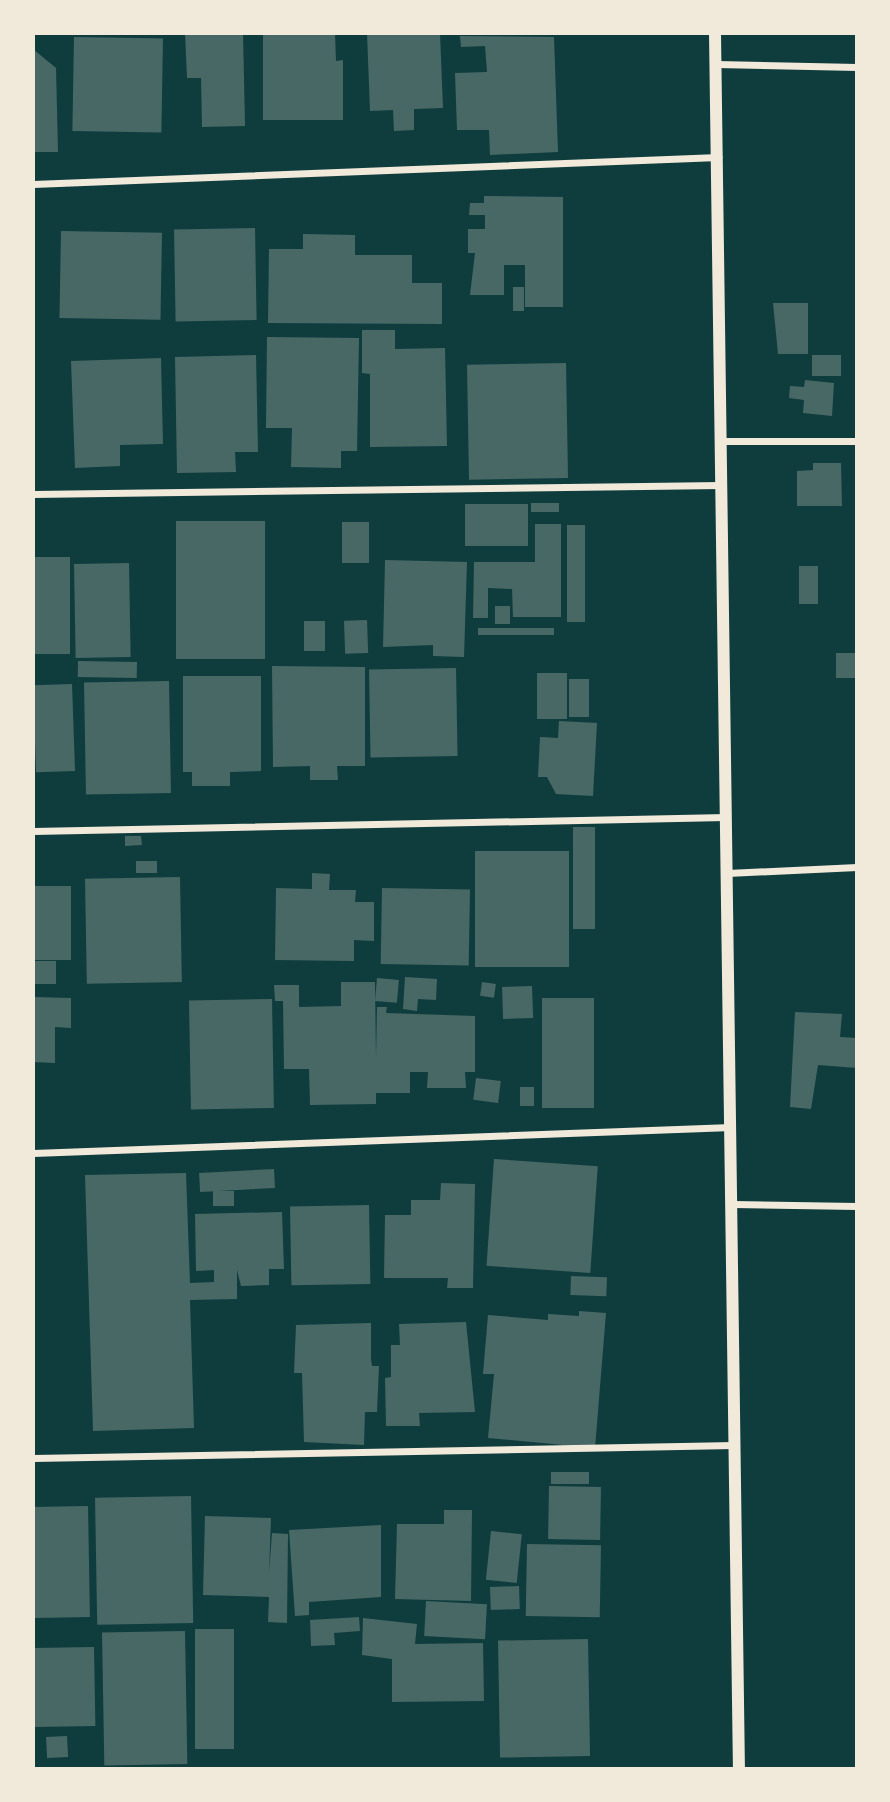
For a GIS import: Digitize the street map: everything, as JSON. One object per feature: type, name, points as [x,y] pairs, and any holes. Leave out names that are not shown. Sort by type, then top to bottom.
[{"type":"street","points":[[715,33],[739,1769]]},
{"type":"street","points":[[716,64],[857,67]]},
{"type":"street","points":[[33,184],[718,158]]},
{"type":"street","points":[[721,441],[857,441]]},
{"type":"street","points":[[33,494],[721,485]]},
{"type":"street","points":[[33,831],[726,817]]},
{"type":"street","points":[[727,873],[857,866]]},
{"type":"street","points":[[33,1153],[732,1127]]},
{"type":"street","points":[[733,1204],[857,1206]]},
{"type":"street","points":[[33,1458],[734,1446]]},
{"type":"building","points":[[185,33],[243,33],[245,126],[202,127],[201,78],[187,78]]},
{"type":"building","points":[[263,33],[335,33],[336,61],[343,60],[343,120],[263,120]]},
{"type":"building","points":[[367,33],[440,33],[443,108],[414,109],[414,130],[394,131],[393,110],[370,111]]},
{"type":"building","points":[[460,36],[554,37],[558,152],[490,155],[489,130],[457,130],[455,73],[487,72],[485,46],[461,47]]},
{"type":"building","points":[[74,37],[163,39],[161,133],[72,131]]},
{"type":"building","points":[[33,49],[56,68],[58,152],[33,152]]},
{"type":"building","points":[[484,196],[563,197],[563,307],[525,307],[525,265],[504,265],[504,295],[470,295],[475,253],[468,253],[468,229],[485,229],[485,215],[469,215],[470,203],[484,203]]},
{"type":"building","points":[[255,228],[257,320],[176,321],[174,229]]},
{"type":"building","points":[[61,231],[162,233],[160,320],[59,318]]},
{"type":"building","points":[[303,234],[355,235],[355,255],[412,255],[412,283],[442,283],[442,324],[268,323],[269,249],[303,249]]},
{"type":"building","points":[[513,287],[524,287],[524,311],[513,311]]},
{"type":"building","points":[[773,303],[808,303],[808,354],[778,354]]},
{"type":"building","points":[[362,330],[395,330],[395,349],[445,348],[447,446],[370,447],[370,374],[362,373]]},
{"type":"building","points":[[267,337],[359,338],[357,451],[341,451],[341,468],[291,467],[292,428],[266,428]]},
{"type":"building","points":[[256,355],[258,452],[235,452],[236,472],[177,473],[175,357]]},
{"type":"building","points":[[812,355],[841,355],[841,376],[812,376]]},
{"type":"building","points":[[161,358],[163,444],[120,445],[120,466],[75,468],[71,361]]},
{"type":"building","points":[[566,363],[568,478],[469,480],[467,365]]},
{"type":"building","points":[[805,380],[834,383],[832,416],[803,413],[804,400],[789,398],[790,386],[804,387]]},
{"type":"building","points":[[813,463],[841,463],[842,506],[797,506],[797,471],[813,470]]},
{"type":"building","points":[[531,503],[559,503],[559,512],[531,512]]},
{"type":"building","points":[[465,504],[528,504],[528,546],[465,546]]},
{"type":"building","points":[[176,521],[265,521],[265,659],[176,659]]},
{"type":"building","points":[[342,522],[369,522],[369,563],[342,563]]},
{"type":"building","points":[[535,524],[561,524],[561,617],[513,617],[512,589],[488,588],[488,618],[473,618],[474,562],[535,562]]},
{"type":"building","points":[[567,525],[585,525],[585,622],[567,622]]},
{"type":"building","points":[[33,557],[70,557],[70,654],[33,654]]},
{"type":"building","points":[[385,560],[467,562],[464,657],[433,656],[433,645],[383,647]]},
{"type":"building","points":[[129,563],[131,657],[76,658],[74,564]]},
{"type":"building","points":[[799,566],[818,566],[818,604],[799,604]]},
{"type":"building","points":[[495,606],[510,606],[510,624],[495,624]]},
{"type":"building","points":[[367,620],[368,653],[345,654],[344,621]]},
{"type":"building","points":[[304,621],[325,621],[325,651],[304,651]]},
{"type":"building","points":[[478,628],[554,628],[554,635],[478,635]]},
{"type":"building","points":[[836,653],[857,653],[857,678],[836,678]]},
{"type":"building","points":[[78,661],[137,662],[137,678],[78,677]]},
{"type":"building","points":[[272,666],[365,667],[365,766],[337,766],[338,780],[310,780],[310,766],[273,767]]},
{"type":"building","points":[[456,668],[458,756],[371,758],[369,670]]},
{"type":"building","points":[[537,673],[567,673],[567,719],[537,719]]},
{"type":"building","points":[[183,676],[261,676],[261,771],[230,772],[230,786],[192,786],[192,772],[183,772]]},
{"type":"building","points":[[569,679],[589,679],[589,717],[569,717]]},
{"type":"building","points":[[169,681],[171,793],[86,794],[84,682]]},
{"type":"building","points":[[72,684],[75,771],[36,772],[33,685]]},
{"type":"building","points":[[559,721],[597,723],[593,796],[556,794],[547,777],[538,777],[540,737],[558,738]]},
{"type":"building","points":[[573,827],[595,827],[595,929],[573,929]]},
{"type":"building","points":[[125,836],[141,836],[142,845],[125,846]]},
{"type":"building","points":[[475,851],[569,851],[569,967],[475,967]]},
{"type":"building","points":[[136,861],[157,861],[157,873],[136,873]]},
{"type":"building","points":[[312,873],[330,874],[329,890],[356,890],[355,902],[374,902],[374,941],[354,940],[354,961],[275,960],[276,888],[312,889]]},
{"type":"building","points":[[180,877],[182,982],[87,984],[85,879]]},
{"type":"building","points":[[33,886],[71,886],[71,960],[33,960]]},
{"type":"building","points":[[382,888],[470,890],[469,966],[381,964]]},
{"type":"building","points":[[33,961],[56,961],[56,984],[33,984]]},
{"type":"building","points":[[405,977],[437,979],[436,1000],[418,999],[417,1011],[403,1009]]},
{"type":"building","points":[[377,978],[399,980],[397,1003],[375,1001]]},
{"type":"building","points":[[341,982],[375,982],[376,1058],[377,1007],[387,1007],[386,1013],[475,1016],[475,1072],[465,1072],[466,1088],[427,1088],[428,1072],[410,1072],[410,1093],[376,1093],[376,1104],[310,1105],[309,1069],[284,1069],[283,1001],[275,1001],[274,985],[299,985],[299,1007],[341,1006]]},
{"type":"building","points":[[482,982],[496,984],[494,998],[480,996]]},
{"type":"building","points":[[532,986],[533,1018],[503,1019],[502,987]]},
{"type":"building","points":[[33,997],[71,998],[71,1028],[55,1027],[55,1063],[33,1062]]},
{"type":"building","points":[[542,998],[594,998],[594,1108],[542,1108]]},
{"type":"building","points":[[272,999],[274,1108],[191,1109],[189,1000]]},
{"type":"building","points":[[795,1012],[842,1014],[840,1037],[857,1038],[857,1068],[818,1065],[811,1109],[790,1107]]},
{"type":"building","points":[[476,1078],[501,1081],[498,1103],[473,1100]]},
{"type":"building","points":[[520,1087],[534,1087],[534,1106],[520,1106]]},
{"type":"building","points":[[494,1159],[598,1166],[590,1273],[487,1266]]},
{"type":"building","points":[[274,1169],[275,1188],[200,1192],[199,1173]]},
{"type":"building","points":[[186,1173],[190,1283],[214,1282],[214,1270],[196,1271],[195,1214],[282,1212],[284,1269],[269,1269],[269,1285],[241,1286],[237,1270],[237,1299],[190,1300],[194,1428],[93,1431],[85,1175]]},
{"type":"building","points":[[441,1183],[475,1184],[473,1288],[447,1288],[448,1278],[384,1278],[385,1215],[411,1215],[411,1200],[440,1200]]},
{"type":"building","points":[[213,1191],[234,1191],[234,1206],[213,1206]]},
{"type":"building","points":[[369,1205],[370,1284],[291,1285],[290,1206]]},
{"type":"building","points":[[571,1276],[607,1277],[606,1296],[570,1295]]},
{"type":"building","points":[[579,1311],[606,1313],[595,1448],[488,1438],[494,1374],[483,1374],[488,1315],[548,1320],[548,1314],[579,1316]]},
{"type":"building","points":[[466,1322],[475,1412],[419,1413],[420,1426],[386,1426],[385,1378],[391,1377],[391,1345],[400,1345],[399,1324]]},
{"type":"building","points":[[371,1323],[372,1366],[379,1366],[377,1412],[365,1412],[364,1445],[304,1442],[302,1373],[294,1373],[296,1325]]},
{"type":"building","points":[[551,1472],[589,1472],[589,1484],[551,1484]]},
{"type":"building","points":[[549,1486],[601,1487],[600,1540],[548,1539]]},
{"type":"building","points":[[191,1496],[193,1623],[97,1625],[95,1498]]},
{"type":"building","points":[[88,1506],[90,1617],[35,1618],[33,1507]]},
{"type":"building","points":[[444,1510],[472,1510],[471,1601],[395,1599],[397,1524],[444,1524]]},
{"type":"building","points":[[205,1516],[271,1518],[269,1573],[272,1533],[288,1534],[287,1623],[268,1622],[269,1597],[203,1595]]},
{"type":"building","points":[[381,1525],[381,1597],[309,1602],[309,1615],[295,1616],[289,1530]]},
{"type":"building","points":[[491,1531],[522,1534],[517,1583],[486,1580]]},
{"type":"building","points":[[527,1544],[601,1545],[600,1617],[526,1616]]},
{"type":"building","points":[[519,1586],[520,1609],[491,1610],[490,1587]]},
{"type":"building","points":[[426,1601],[487,1604],[485,1639],[424,1636]]},
{"type":"building","points":[[359,1617],[360,1631],[334,1633],[335,1645],[311,1646],[310,1620]]},
{"type":"building","points":[[363,1618],[417,1624],[415,1644],[483,1643],[484,1701],[392,1702],[392,1659],[362,1655]]},
{"type":"building","points":[[195,1629],[234,1629],[234,1749],[195,1749]]},
{"type":"building","points":[[185,1631],[187,1764],[104,1765],[102,1632]]},
{"type":"building","points":[[588,1639],[590,1756],[500,1758],[498,1641]]},
{"type":"building","points":[[94,1647],[95,1726],[34,1727],[33,1648]]},
{"type":"building","points":[[67,1736],[68,1757],[47,1758],[46,1737]]}]
